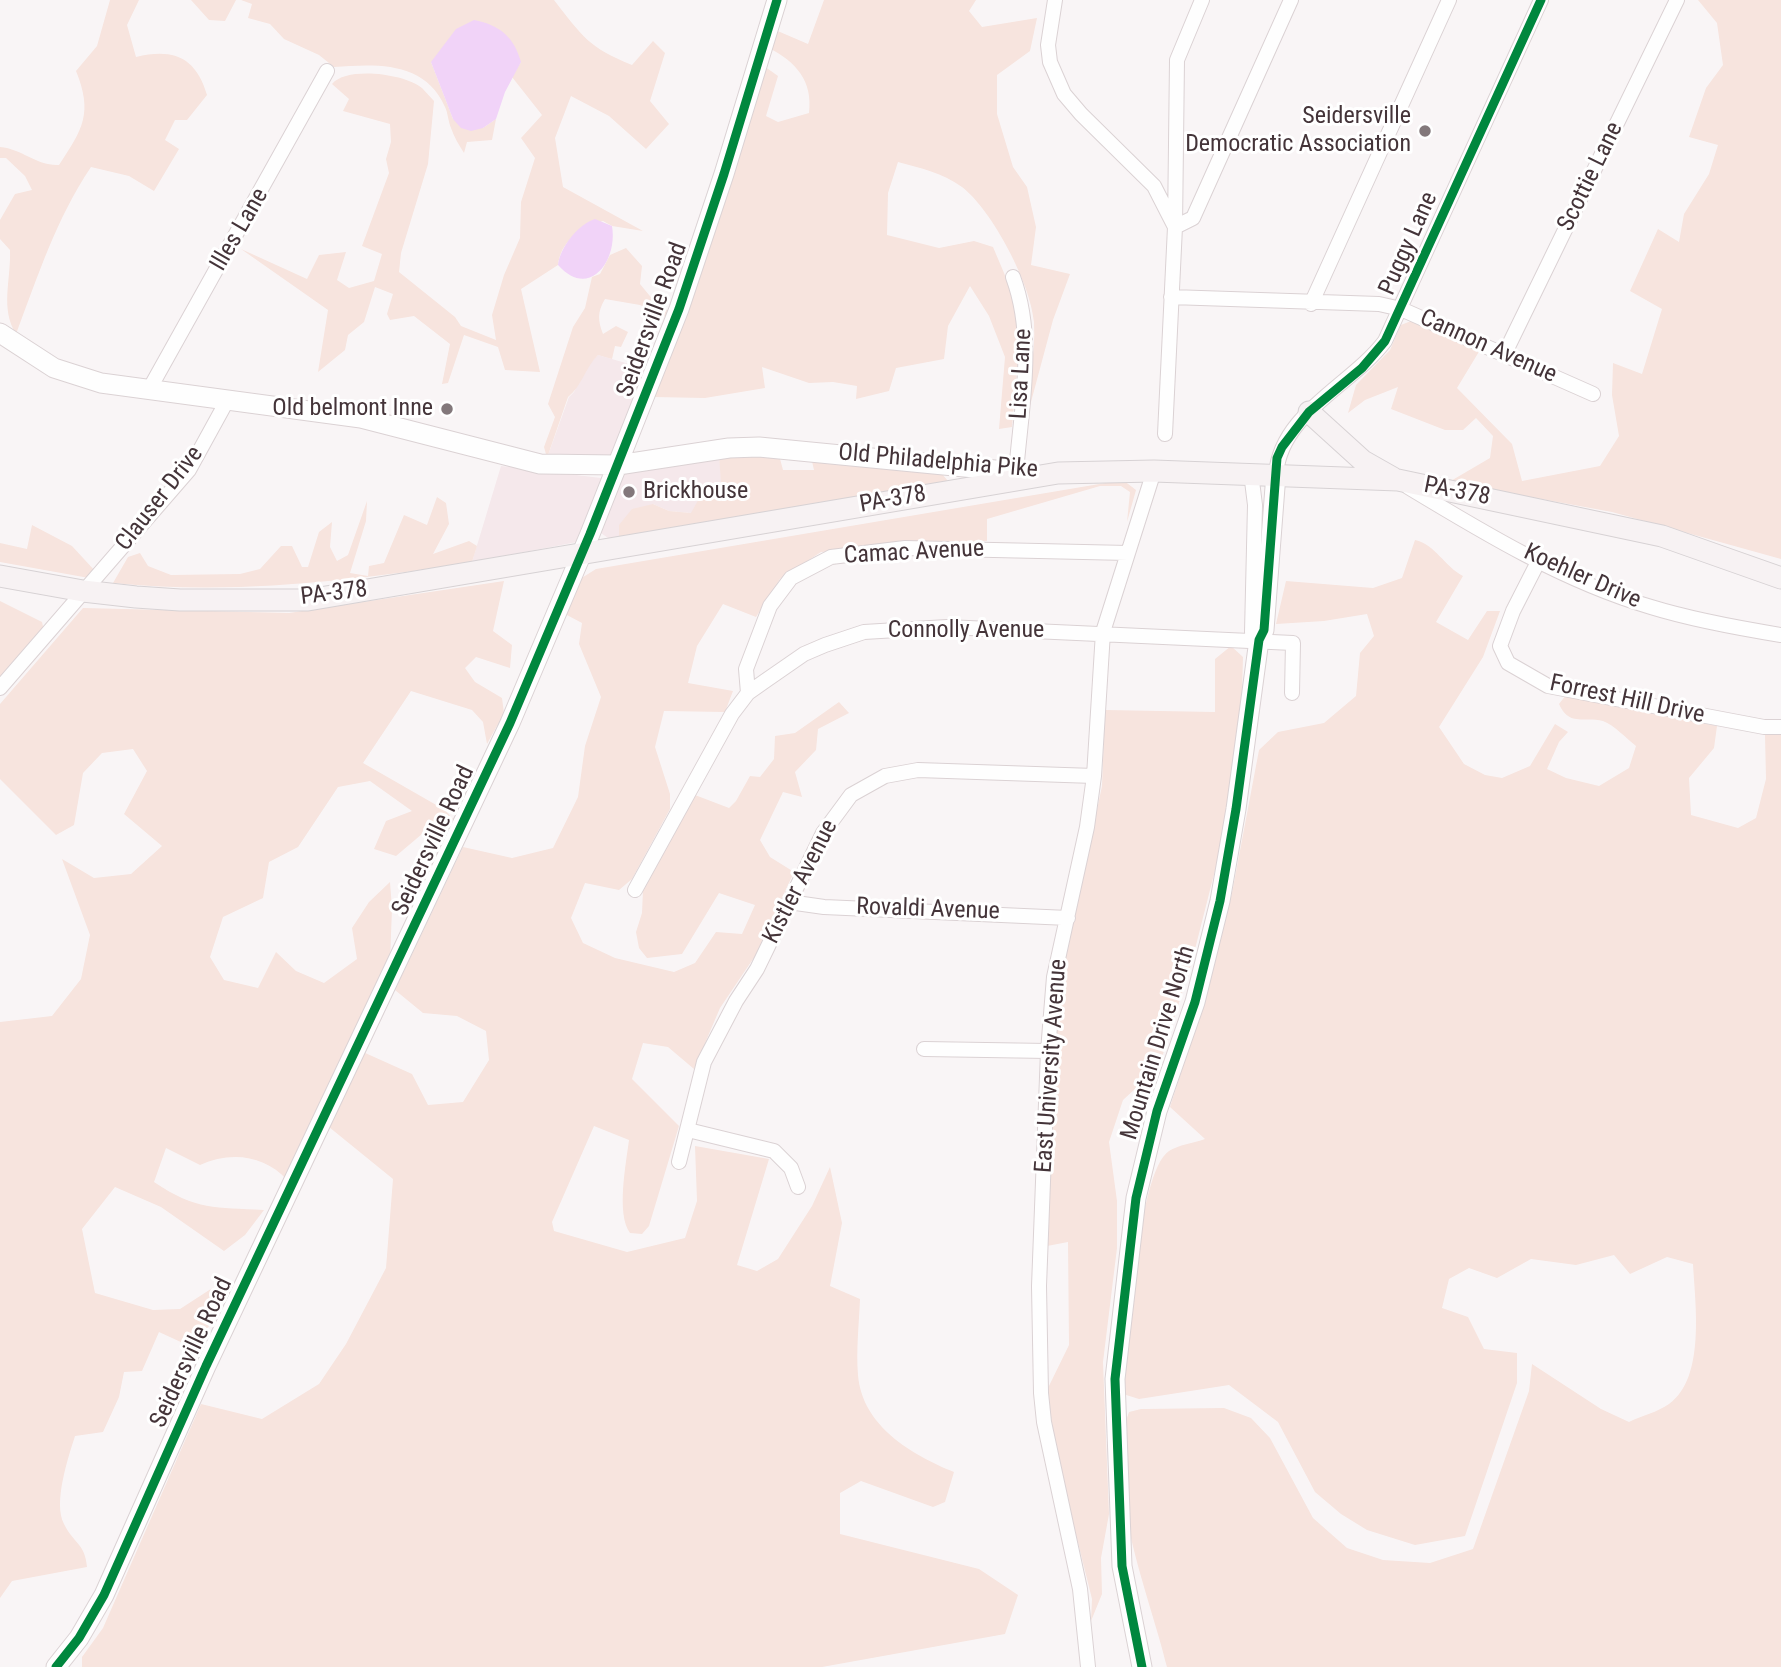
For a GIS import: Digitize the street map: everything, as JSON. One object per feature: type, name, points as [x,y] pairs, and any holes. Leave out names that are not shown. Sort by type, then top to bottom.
[{"type":"main road","points":[[1309,412],[1363,461],[1398,480]]},
{"type":"main road","name":"PA-378","points":[[0,576],[83,591],[180,600],[308,600],[1058,473],[1154,471],[1398,480],[1662,536],[1781,578]]},
{"type":"street","name":"Seidersville Road","points":[[56,1667],[79,1638],[120,1561],[206,1366],[510,723],[618,465],[692,271],[777,0]]},
{"type":"street","points":[[1055,0],[1048,46],[1050,62],[1064,94],[1153,186],[1175,227]]},
{"type":"street","points":[[1165,434],[1175,227],[1177,60],[1202,0]]},
{"type":"street","points":[[1175,227],[1193,218],[1291,0]]},
{"type":"street","points":[[1311,304],[1449,0]]},
{"type":"street","name":"Puggy Lane","points":[[1276,474],[1282,447],[1309,412],[1374,356],[1401,309],[1541,0]]},
{"type":"street","name":"Scottie Lane","points":[[1505,353],[1677,0]]},
{"type":"street","name":"Illes Lane","points":[[150,388],[327,71]]},
{"type":"street","name":"Lisa Lane","points":[[1013,277],[1023,303],[1027,329],[1016,473]]},
{"type":"street","name":"Cannon Avenue","points":[[1171,297],[1311,304],[1379,304],[1401,309],[1593,394]]},
{"type":"street","name":"Old Philadelphia Pike","points":[[0,332],[54,368],[101,383],[361,418],[540,464],[618,465],[729,448],[759,447],[1016,473],[1058,473]]},
{"type":"street","name":"Clauser Drive","points":[[0,688],[157,510],[188,470],[228,400]]},
{"type":"street","name":"East University Avenue","points":[[1088,1667],[1080,1589],[1044,1422],[1041,1393],[1039,1286],[1048,1051],[1054,977],[1068,918],[1094,776],[1103,632],[1154,471]]},
{"type":"street","points":[[1251,473],[1255,505],[1252,632],[1259,640]]},
{"type":"street","name":"Mountain Drive North","points":[[1142,1667],[1122,1566],[1116,1365],[1136,1198],[1157,1111],[1195,1002],[1220,901],[1237,809],[1259,640],[1266,617],[1276,474]]},
{"type":"street","name":"Koehler Drive","points":[[1398,480],[1539,560],[1649,607],[1781,635]]},
{"type":"street","name":"Camac Avenue","points":[[748,693],[744,676],[770,606],[791,578],[831,557],[905,548],[1128,553]]},
{"type":"street","name":"Forrest Hill Drive","points":[[1539,560],[1513,611],[1500,646],[1508,663],[1548,687],[1764,727],[1781,727]]},
{"type":"street","name":"Connolly Avenue","points":[[635,890],[724,724],[748,693],[804,654],[864,632],[954,627],[1293,643],[1292,693]]},
{"type":"street","name":"Kistler Avenue","points":[[679,1162],[688,1130],[689,1112],[704,1062],[757,969],[823,833],[840,806],[851,795],[873,781],[895,774],[934,769],[1094,776]]},
{"type":"street","name":"Rovaldi Avenue","points":[[789,902],[1068,918]]},
{"type":"street","points":[[924,1049],[1048,1051]]},
{"type":"street","points":[[688,1130],[774,1151],[791,1168],[798,1187]]},
{"type":"shaded area","points":[[110,0],[139,0],[127,25],[136,57],[161,54],[181,58],[196,72],[207,95],[187,120],[175,120],[165,140],[179,149],[154,191],[129,176],[91,167],[58,227],[16,334],[7,304],[10,250],[0,239],[0,220],[15,194],[32,190],[25,176],[6,158],[0,158],[0,147],[43,163],[59,165],[83,120],[84,98],[76,71],[97,46]]},
{"type":"shaded area","points":[[191,0],[236,0],[225,21],[209,20]]},
{"type":"shaded area","points":[[241,0],[554,0],[587,40],[617,59],[632,65],[653,41],[665,53],[650,101],[669,124],[646,149],[609,116],[571,96],[555,138],[563,187],[643,231],[612,226],[603,221],[587,227],[568,242],[558,265],[521,289],[540,372],[505,370],[498,347],[464,335],[448,383],[442,384],[450,344],[414,316],[390,320],[387,314],[393,294],[375,287],[364,322],[348,335],[345,350],[318,372],[328,310],[241,249],[307,279],[319,255],[346,252],[337,280],[349,288],[374,281],[382,254],[362,246],[389,173],[386,159],[391,142],[390,124],[343,111],[349,99],[332,84],[339,78],[363,74],[403,79],[422,88],[434,101],[428,164],[401,253],[399,272],[455,317],[461,326],[496,340],[492,315],[504,275],[520,238],[521,202],[535,158],[521,138],[542,115],[512,77],[521,62],[431,62],[453,119],[483,128],[496,119],[492,140],[467,142],[464,153],[452,131],[445,107],[425,81],[412,73],[383,66],[334,67],[319,55],[284,39],[270,24],[248,18],[252,4]]},
{"type":"shaded area","points":[[824,0],[976,0],[969,11],[982,27],[1037,18],[1030,51],[997,75],[997,114],[1013,167],[1027,187],[1036,227],[1031,265],[1070,274],[1053,320],[1024,428],[1033,362],[1034,322],[1026,288],[1018,269],[985,212],[962,187],[939,175],[898,162],[888,193],[887,235],[939,248],[974,241],[993,247],[1018,306],[1020,337],[1012,427],[999,429],[1005,357],[989,316],[970,286],[948,326],[944,359],[896,368],[889,391],[856,399],[857,386],[833,382],[809,383],[762,367],[765,388],[705,398],[653,397],[706,258],[764,66],[778,76],[766,116],[778,122],[809,113],[808,91],[801,74],[795,66],[769,48],[773,29],[808,44]]},
{"type":"shaded area","points":[[1698,0],[1781,0],[1781,559],[1612,512],[1449,482],[1490,458],[1493,436],[1476,418],[1463,430],[1445,430],[1391,409],[1398,387],[1365,400],[1348,413],[1356,385],[1390,350],[1401,325],[1411,321],[1480,350],[1457,388],[1512,444],[1522,481],[1600,466],[1619,436],[1612,395],[1613,363],[1642,374],[1662,309],[1630,291],[1658,229],[1679,242],[1684,214],[1709,174],[1718,145],[1689,137],[1706,88],[1723,65],[1717,23]]},
{"type":"shaded area","points":[[474,20],[491,25],[505,34],[521,62],[505,92],[496,119],[483,128],[471,131],[461,128],[453,119],[431,62],[456,29]]},
{"type":"shaded area","points":[[595,219],[612,226],[610,252],[599,272],[580,279],[569,275],[558,265],[559,258],[576,231]]},
{"type":"shaded area","points":[[626,248],[642,266],[640,284],[654,301],[670,312],[668,318],[640,305],[605,299],[599,316],[603,334],[616,326],[628,332],[621,347],[615,346],[612,359],[598,355],[568,397],[547,458],[544,447],[555,417],[548,404],[573,327],[585,308],[592,277],[600,274],[610,255]]},
{"type":"shaded area","points":[[598,355],[650,370],[613,454],[608,458],[547,458],[569,397],[587,365]]},
{"type":"shaded area","points":[[779,455],[783,470],[814,470],[811,457],[941,473],[949,482],[619,537],[619,525],[632,509],[653,504],[669,511],[691,513],[701,495],[722,496],[719,456]]},
{"type":"shaded area","points":[[719,456],[723,496],[691,513],[669,511],[653,504],[619,537],[608,538],[601,533],[619,474]]},
{"type":"shaded area","points":[[501,466],[601,478],[602,484],[577,542],[472,562]]},
{"type":"shaded area","points":[[1123,480],[1136,490],[1127,522],[1130,492],[1121,486],[1100,486],[987,519],[987,541],[821,552],[780,579],[756,617],[723,604],[697,646],[688,683],[733,691],[725,712],[664,711],[655,747],[670,794],[670,809],[632,879],[619,890],[585,883],[571,918],[583,943],[615,958],[674,972],[695,963],[716,932],[742,934],[755,905],[719,893],[682,954],[647,958],[639,948],[636,932],[642,913],[643,890],[695,795],[729,808],[750,776],[760,777],[774,759],[775,736],[795,733],[839,702],[849,713],[818,729],[816,750],[795,772],[802,797],[783,792],[760,840],[770,857],[794,872],[755,956],[720,1008],[694,1069],[668,1047],[643,1043],[632,1079],[679,1126],[649,1226],[642,1234],[630,1233],[626,1225],[623,1188],[629,1140],[594,1126],[552,1222],[554,1231],[627,1252],[685,1238],[697,1201],[695,1146],[769,1159],[737,1265],[757,1271],[778,1259],[812,1206],[830,1167],[842,1223],[830,1286],[860,1299],[857,1366],[862,1393],[879,1424],[892,1436],[922,1457],[954,1472],[945,1502],[933,1507],[861,1481],[840,1493],[840,1534],[979,1569],[1018,1595],[1005,1634],[822,1667],[82,1667],[82,1657],[103,1628],[201,1404],[262,1419],[319,1384],[346,1344],[386,1268],[393,1179],[329,1127],[363,1052],[412,1074],[428,1105],[463,1102],[489,1060],[486,1031],[457,1016],[423,1013],[395,990],[463,847],[512,858],[553,848],[578,797],[585,746],[601,697],[579,644],[582,623],[565,614],[580,579],[596,569]]},
{"type":"shaded area","points":[[437,497],[446,503],[449,524],[433,554],[469,541],[477,546],[472,562],[383,575],[248,587],[113,583],[128,557],[140,553],[148,566],[171,575],[240,574],[260,569],[281,546],[292,546],[302,567],[308,567],[319,532],[332,522],[330,547],[337,561],[348,555],[367,501],[366,521],[350,573],[368,576],[369,566],[384,563],[404,515],[427,525]]},
{"type":"shaded area","points":[[32,525],[72,546],[96,572],[89,578],[0,562],[0,543],[27,549]]},
{"type":"shaded area","points":[[1415,540],[1429,546],[1463,576],[1436,622],[1468,640],[1487,611],[1500,611],[1483,657],[1439,727],[1464,764],[1485,775],[1502,778],[1530,766],[1555,724],[1568,732],[1559,742],[1547,769],[1566,778],[1599,786],[1629,768],[1636,746],[1603,721],[1568,716],[1559,704],[1566,695],[1717,726],[1714,748],[1689,778],[1691,815],[1738,828],[1756,818],[1766,779],[1765,735],[1781,735],[1781,1667],[1167,1667],[1131,1540],[1125,1505],[1121,1472],[1122,1441],[1129,1412],[1141,1409],[1224,1408],[1251,1418],[1270,1438],[1313,1518],[1347,1548],[1383,1560],[1430,1563],[1473,1549],[1529,1391],[1532,1364],[1601,1409],[1629,1422],[1669,1404],[1681,1392],[1689,1377],[1693,1359],[1696,1319],[1693,1264],[1667,1257],[1630,1274],[1614,1255],[1576,1265],[1531,1259],[1497,1278],[1469,1268],[1449,1279],[1442,1308],[1468,1317],[1484,1349],[1517,1353],[1517,1383],[1465,1536],[1415,1545],[1367,1530],[1341,1514],[1315,1492],[1278,1422],[1229,1385],[1139,1399],[1123,1394],[1141,1226],[1149,1192],[1158,1166],[1169,1151],[1205,1139],[1170,1107],[1209,986],[1232,893],[1259,750],[1278,732],[1324,723],[1356,696],[1360,653],[1374,636],[1367,614],[1324,621],[1276,624],[1286,581],[1373,588],[1402,578]]},
{"type":"shaded area","points":[[504,581],[493,631],[512,645],[510,668],[476,657],[465,668],[475,682],[502,698],[504,713],[487,744],[483,722],[472,710],[411,691],[363,763],[445,810],[455,821],[447,830],[422,834],[396,856],[374,849],[386,821],[412,811],[370,781],[338,787],[298,847],[269,862],[263,898],[223,917],[210,957],[224,980],[258,988],[276,952],[296,971],[324,983],[357,959],[352,928],[369,902],[390,882],[390,962],[287,1180],[268,1165],[258,1161],[235,1157],[200,1165],[166,1148],[154,1182],[195,1203],[264,1210],[245,1235],[224,1251],[161,1207],[115,1187],[82,1229],[95,1293],[153,1310],[180,1309],[217,1285],[227,1294],[196,1349],[159,1332],[142,1371],[124,1372],[119,1397],[103,1432],[75,1436],[63,1480],[61,1515],[67,1530],[84,1553],[87,1567],[12,1581],[0,1598],[0,1022],[52,1016],[81,979],[90,935],[62,859],[94,878],[131,874],[162,846],[124,814],[147,771],[133,749],[102,753],[83,773],[74,825],[56,835],[0,779],[0,704],[83,608],[289,613]]},
{"type":"shaded area","points":[[0,601],[42,622],[44,631],[0,682]]},
{"type":"shaded area","points":[[1231,646],[1243,657],[1241,729],[1229,815],[1192,961],[1159,1067],[1123,1100],[1109,1142],[1117,1201],[1117,1248],[1103,1362],[1109,1514],[1101,1558],[1102,1594],[1091,1621],[1092,1599],[1058,1462],[1047,1390],[1069,1345],[1068,1242],[1047,1246],[1053,1058],[1061,980],[1102,786],[1105,710],[1215,712],[1215,659]]},
{"type":"cycle path","points":[[56,1667],[79,1638],[104,1595],[206,1366],[510,723],[590,534],[679,309],[777,0]]},
{"type":"cycle path","points":[[1142,1667],[1122,1566],[1115,1379],[1136,1198],[1157,1111],[1195,1002],[1220,901],[1236,809],[1259,640],[1264,630],[1277,458],[1282,447],[1309,412],[1362,368],[1385,341],[1541,0]]},
{"type":"place","name":"Seidersville Democratic Association","points":[[1425,131]]},
{"type":"place","name":"Old belmont Inne","points":[[447,409]]},
{"type":"place","name":"Brickhouse","points":[[629,492]]}]
